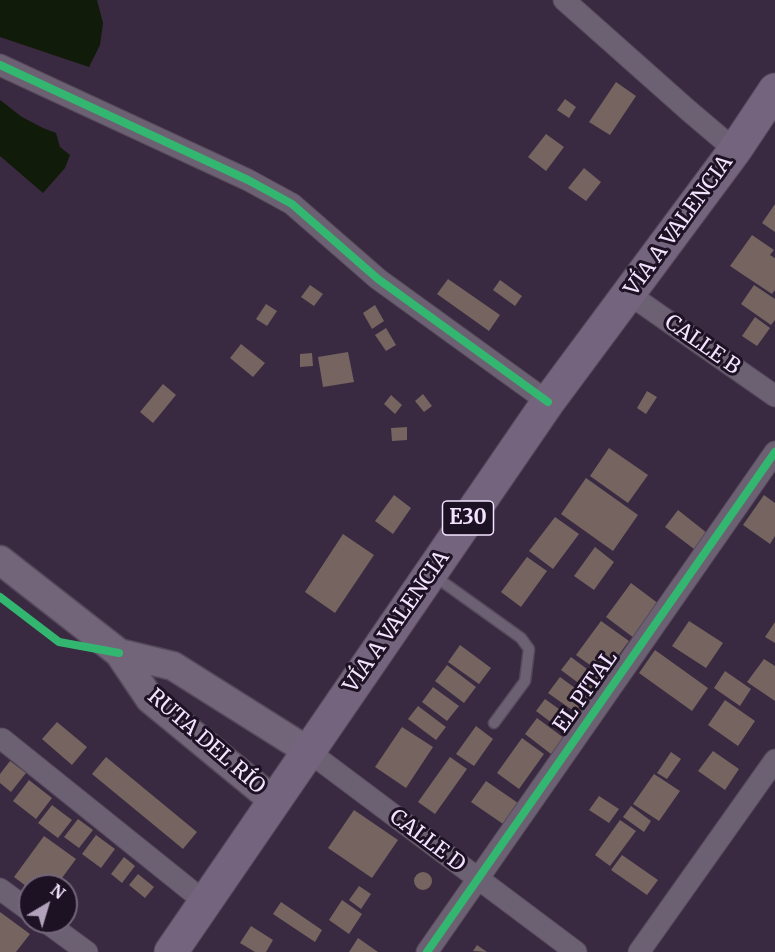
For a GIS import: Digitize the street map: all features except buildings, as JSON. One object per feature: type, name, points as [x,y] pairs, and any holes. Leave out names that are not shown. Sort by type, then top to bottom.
[{"type":"highway","name":"VÍA A VALENCIA","points":[[171,952],[548,402],[735,150],[775,90]]},
{"type":"main road","name":"RUTA DEL RÍO","points":[[0,560],[119,653],[150,699],[274,801]]},
{"type":"main road","name":"RUTA DEL RÍO","points":[[119,653],[173,666],[308,751]]},
{"type":"street","points":[[564,0],[735,150]]},
{"type":"street","points":[[0,65],[248,180],[292,204],[378,279],[548,402]]},
{"type":"street","name":"CALLE B","points":[[629,294],[775,396]]},
{"type":"street","name":"EL PITAL","points":[[427,952],[775,452]]},
{"type":"street","points":[[2,739],[205,902]]},
{"type":"street","name":"CALLE D","points":[[308,751],[576,952]]},
{"type":"street","points":[[639,952],[775,760]]},
{"type":"street","points":[[0,890],[18,903]]},
{"type":"street","points":[[62,934],[87,952]]},
{"type":"lane","points":[[430,573],[521,638],[528,649],[525,681],[494,723]]},
{"type":"shaded area","points":[[0,0],[97,0],[103,23],[100,45],[89,67],[0,37]]},
{"type":"shaded area","points":[[0,100],[22,117],[56,133],[60,147],[70,155],[65,168],[43,193],[0,156]]},
{"type":"cycle path","points":[[0,65],[248,180],[292,204],[378,279],[548,402]]},
{"type":"cycle path","points":[[427,952],[775,452]]},
{"type":"cycle path","points":[[0,597],[59,642],[119,653]]}]
